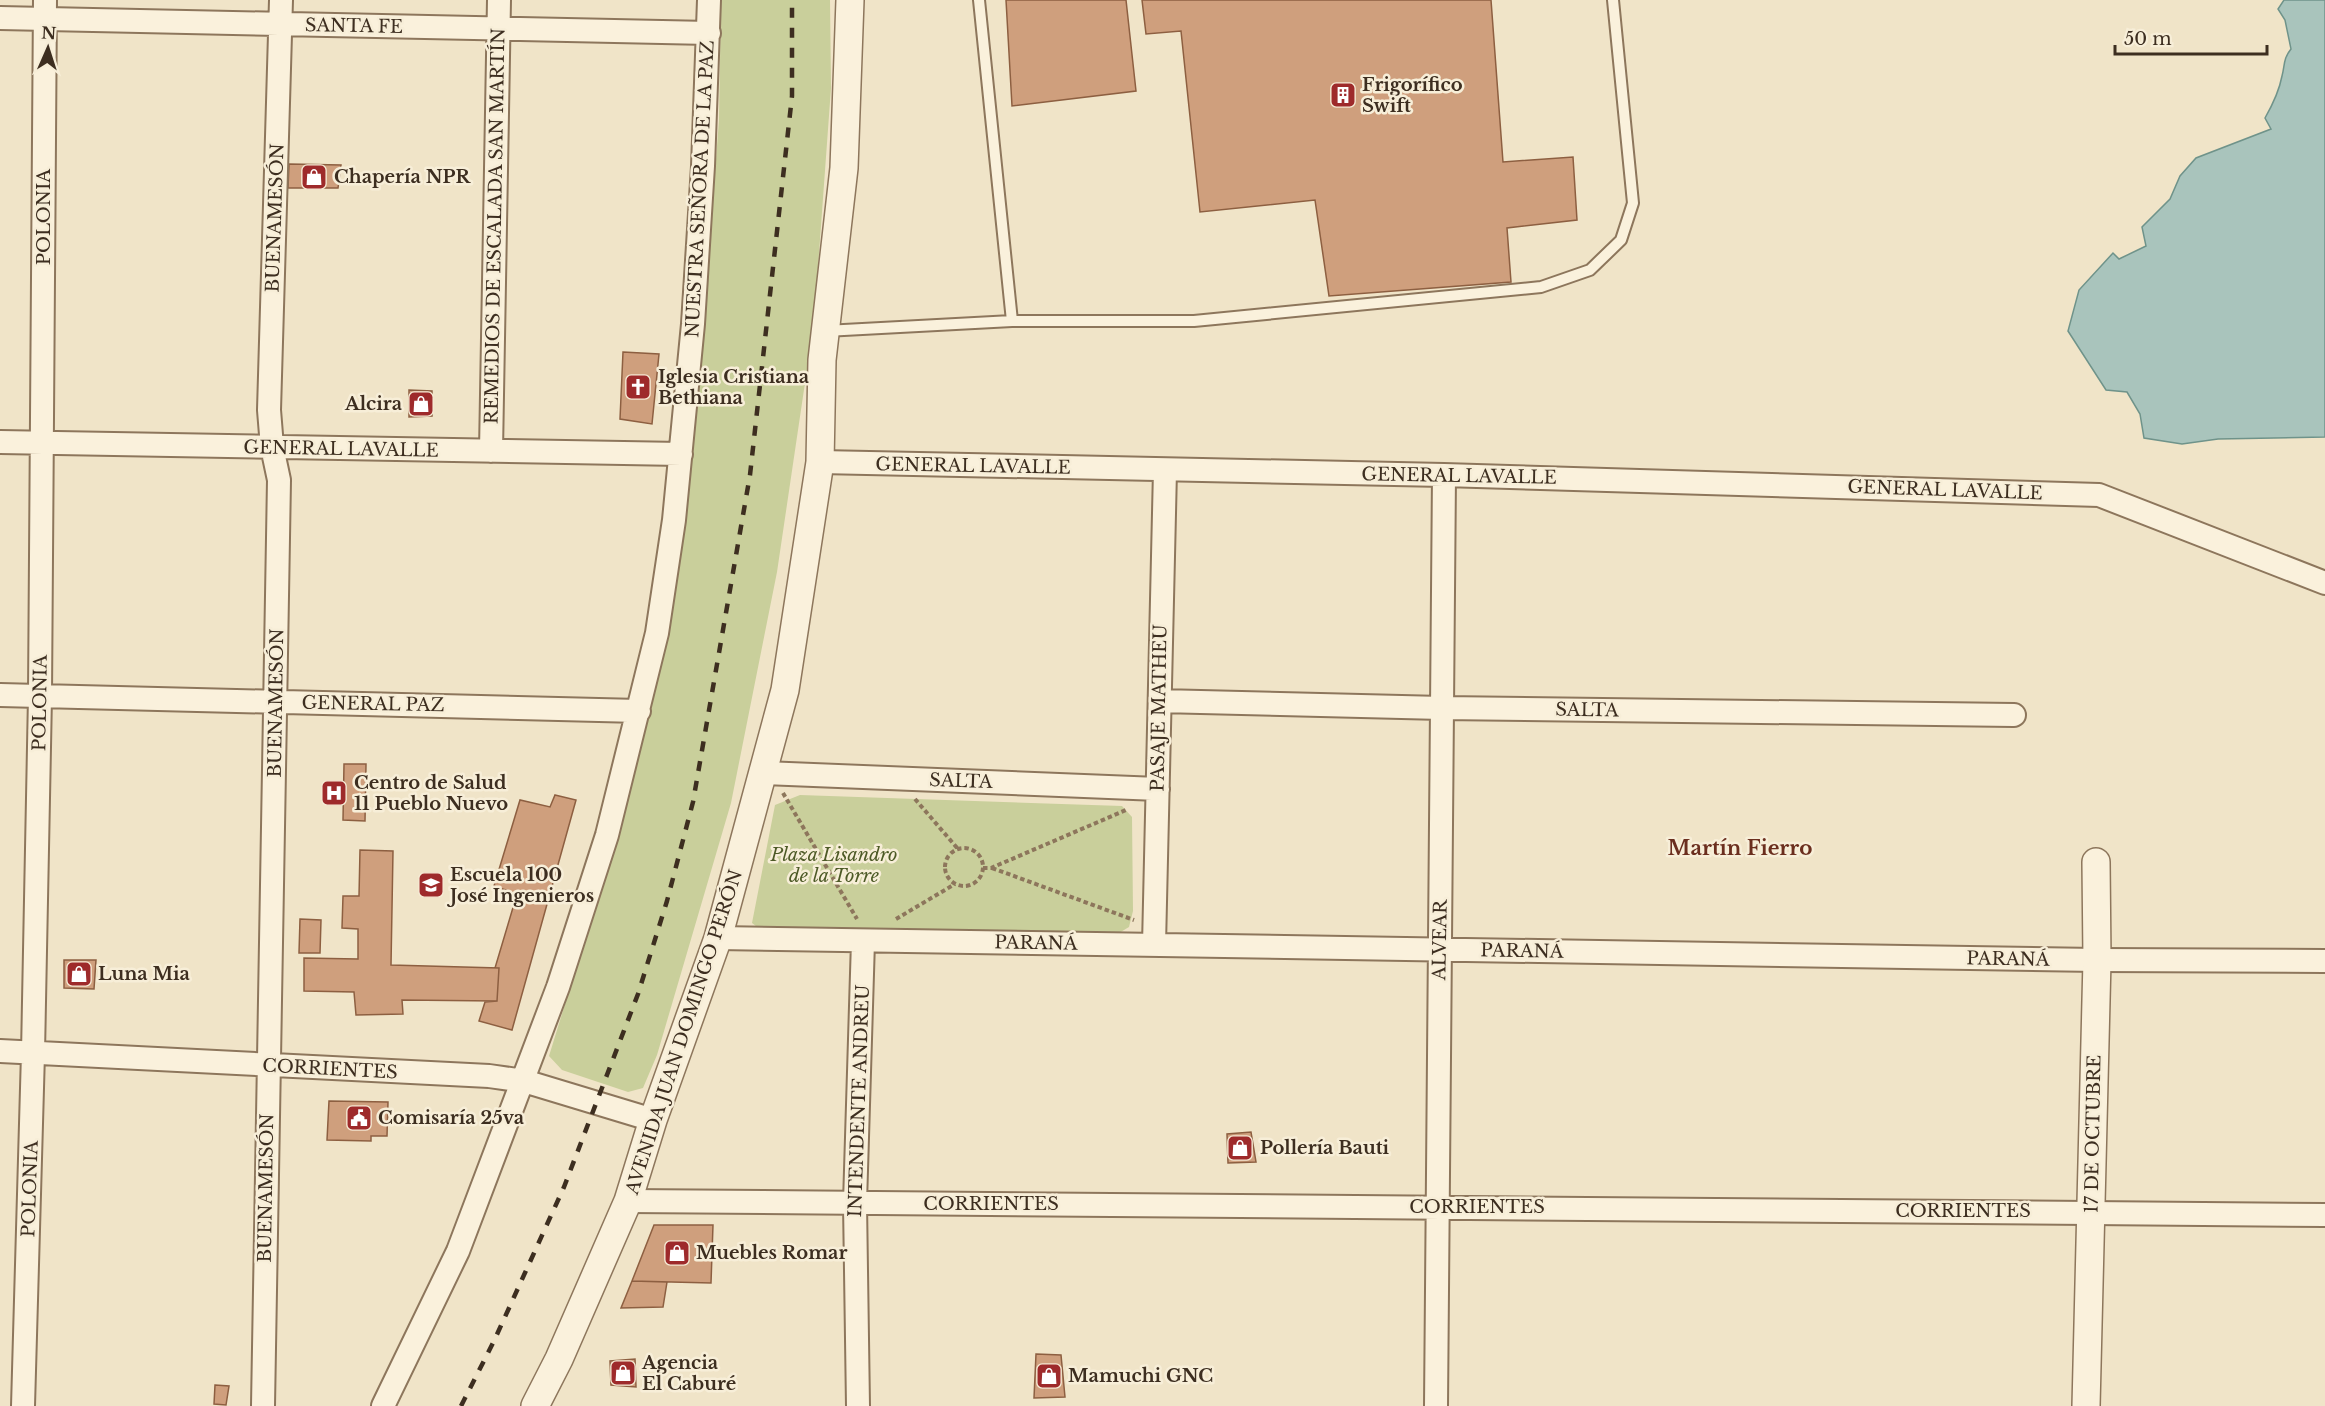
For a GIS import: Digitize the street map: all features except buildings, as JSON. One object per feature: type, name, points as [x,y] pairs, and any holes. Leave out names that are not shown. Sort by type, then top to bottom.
[{"type":"street","name":"BUENAMESÓN","points":[[263,1406],[267,1066],[279,480],[272,447],[269,410],[281,0]]},
{"type":"street","name":"REMEDIOS DE ESCALADA SAN MARTÍN","points":[[491,451],[499,0]]},
{"type":"street","name":"NUESTRA SEÑORA DE LA PAZ","points":[[383,1406],[458,1251],[524,1082],[558,987],[607,835],[639,711],[657,633],[674,520],[681,454],[693,324],[709,0]]},
{"type":"street","name":"AVENIDA JUAN DOMINGO PERÓN","points":[[535,1406],[559,1359],[628,1201],[653,1120],[718,938],[772,774],[820,462],[822,360],[844,168],[850,0]]},
{"type":"street","name":"SANTA FE","points":[[0,18],[45,10],[280,24],[709,33]]},
{"type":"street","name":"POLONIA","points":[[23,1406],[40,696],[45,10]]},
{"type":"street","name":"GENERAL LAVALLE","points":[[0,442],[681,454]]},
{"type":"street","name":"GENERAL LAVALLE","points":[[820,462],[1444,475],[2099,495],[2325,583]]},
{"type":"street","name":"PASAJE MATHEU","points":[[1154,938],[1165,470]]},
{"type":"street","name":"ALVEAR","points":[[1436,1406],[1444,475]]},
{"type":"street","name":"GENERAL PAZ","points":[[0,695],[639,711]]},
{"type":"street","name":"SALTA","points":[[1160,701],[1442,708],[2014,715]]},
{"type":"street","name":"SALTA","points":[[772,774],[1158,789]]},
{"type":"street","name":"17 DE OCTUBRE","points":[[2086,1406],[2097,960],[2096,862]]},
{"type":"street","name":"PARANÁ","points":[[718,938],[860,930],[1154,938],[1440,950],[2097,960],[2325,961]]},
{"type":"street","name":"INTENDENTE ANDREU","points":[[858,1406],[855,1203],[860,930]]},
{"type":"street","name":"CORRIENTES","points":[[0,1051],[489,1076],[524,1082],[653,1120]]},
{"type":"street","name":"CORRIENTES","points":[[628,1201],[2325,1215]]},
{"type":"lane","points":[[979,0],[1012,321]]},
{"type":"lane","points":[[825,331],[1012,321],[1194,321],[1541,287],[1590,270],[1621,240],[1633,203],[1613,0]]},
{"type":"path","points":[[772,774],[860,930]]},
{"type":"path","points":[[897,778],[958,849]]},
{"type":"path","points":[[991,868],[1134,806],[1158,789]]},
{"type":"path","points":[[893,921],[955,884],[970,885],[981,875],[983,868],[982,861],[973,850],[958,849],[947,858],[946,873],[955,884]]},
{"type":"path","points":[[983,868],[991,868],[1134,920],[1154,938]]},
{"type":"green space","points":[[721,0],[830,0],[831,88],[814,322],[777,572],[731,803],[657,1055],[643,1088],[628,1092],[562,1070],[549,1056],[628,800],[670,622],[698,394],[719,120]]},
{"type":"green space","name":"Plaza Lisandro de la Torre","points":[[800,795],[1122,806],[1132,817],[1133,911],[1129,927],[1114,936],[765,933],[752,923],[775,805]]},
{"type":"water","points":[[2284,0],[2325,0],[2325,437],[2218,439],[2182,444],[2144,438],[2140,414],[2127,392],[2106,390],[2068,331],[2079,290],[2113,253],[2119,259],[2146,246],[2142,227],[2170,199],[2180,176],[2196,158],[2271,129],[2265,118],[2277,93],[2285,59],[2291,49],[2285,20],[2278,9]]},
{"type":"railway","points":[[461,1406],[494,1341],[564,1187],[638,994],[667,901],[693,802],[750,475],[792,96],[792,0]]},
{"type":"place","name":"Frigorífico Swift","points":[[1343,95]]},
{"type":"place","name":"Chapería NPR","points":[[314,177]]},
{"type":"place","name":"Iglesia Cristiana Bethiana","points":[[638,387]]},
{"type":"place","name":"Alcira","points":[[421,404]]},
{"type":"place","name":"Centro de Salud 11 Pueblo Nuevo","points":[[334,793]]},
{"type":"place","name":"Escuela 100 José Ingenieros","points":[[431,885]]},
{"type":"place","name":"Luna Mia","points":[[79,974]]},
{"type":"place","name":"Comisaría 25va","points":[[359,1118]]},
{"type":"place","name":"Pollería Bauti","points":[[1240,1148]]},
{"type":"place","name":"Muebles Romar","points":[[677,1253]]},
{"type":"place","name":"Agencia El Caburé","points":[[623,1373]]},
{"type":"place","name":"Mamuchi GNC","points":[[1049,1376]]},
{"type":"district","name":"Martín Fierro","points":[[1740,848]]}]
